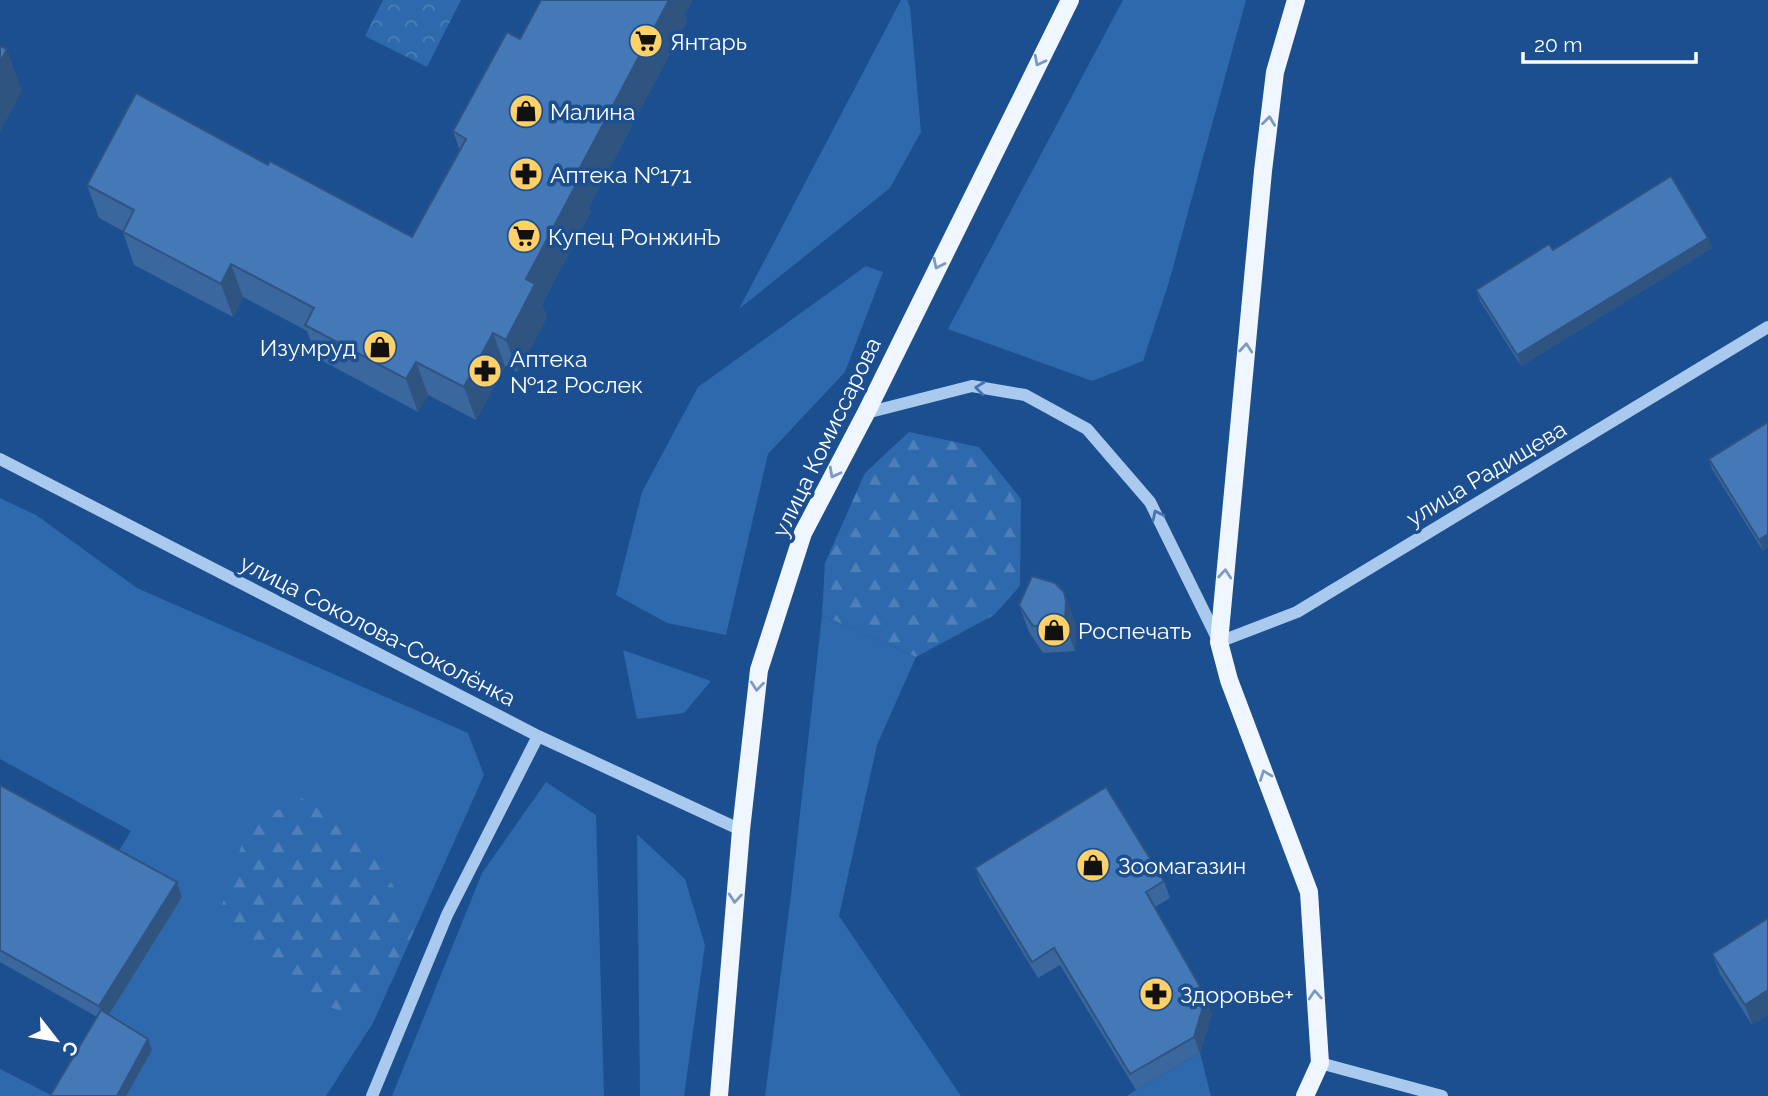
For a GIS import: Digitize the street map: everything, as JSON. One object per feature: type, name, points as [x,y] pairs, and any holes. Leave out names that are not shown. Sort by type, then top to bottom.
[{"type":"main road","name":"улица Комиссарова","points":[[719,1096],[741,830],[759,670],[803,533],[866,413],[1070,0]]},
{"type":"main road","points":[[1296,0],[1275,72],[1264,159],[1219,642],[1229,680],[1308,892],[1320,1063],[1305,1096]]},
{"type":"street","name":"улица Радищева","points":[[1219,642],[1297,612],[1768,327]]},
{"type":"street","points":[[866,413],[972,386],[1025,395],[1087,429],[1150,502],[1219,642]]},
{"type":"street","name":"улица Соколова-Соколёнка","points":[[0,459],[538,736],[741,830]]},
{"type":"street","points":[[372,1096],[447,915],[538,736]]},
{"type":"street","points":[[1320,1063],[1442,1096]]},
{"type":"green space","points":[[383,0],[461,0],[427,67],[365,36]]},
{"type":"green space","points":[[901,0],[907,0],[910,7],[921,132],[890,188],[739,309]]},
{"type":"green space","points":[[1123,0],[1246,0],[1169,282],[1143,361],[1092,381],[948,329]]},
{"type":"green space","points":[[866,266],[883,272],[845,372],[768,454],[726,635],[667,623],[616,595],[642,492],[698,387]]},
{"type":"green space","points":[[909,432],[979,447],[1021,499],[1020,586],[994,615],[916,657],[822,615],[825,563],[865,473]]},
{"type":"green space","points":[[0,498],[36,515],[137,588],[468,733],[484,775],[373,1023],[326,1096],[126,1096],[105,1021],[114,859],[131,831],[0,759]]},
{"type":"green space","points":[[822,615],[916,657],[877,745],[839,916],[961,1096],[765,1096],[791,895]]},
{"type":"green space","points":[[623,650],[711,681],[684,713],[637,719]]},
{"type":"green space","points":[[546,782],[596,815],[604,1096],[392,1096],[482,873]]},
{"type":"green space","points":[[303,798],[371,848],[416,925],[392,981],[354,1015],[307,1000],[219,915],[248,825]]},
{"type":"green space","points":[[637,834],[685,879],[705,945],[684,1096],[640,1096]]},
{"type":"green space","points":[[1200,1053],[1211,1096],[1127,1096],[1136,1090]]},
{"type":"green space","points":[[0,1069],[53,1096],[0,1096]]},
{"type":"building","points":[[541,0],[669,0],[575,177],[579,179],[526,279],[535,284],[506,340],[493,333],[464,387],[416,362],[406,379],[305,325],[314,308],[231,264],[221,284],[123,232],[134,210],[87,185],[136,93],[268,165],[270,161],[412,237],[466,139],[453,131],[507,32],[520,39]]},
{"type":"building","points":[[0,46],[7,49],[0,62]]},
{"type":"building","points":[[1671,176],[1708,238],[1517,355],[1476,290],[1549,244],[1553,250]]},
{"type":"building","points":[[1768,422],[1768,534],[1759,540],[1709,459]]},
{"type":"building","points":[[1032,576],[1055,583],[1064,592],[1065,624],[1033,626],[1019,605]]},
{"type":"building","points":[[0,785],[177,882],[99,1006],[0,950]]},
{"type":"building","points":[[1106,787],[1164,881],[1146,892],[1206,997],[1194,1037],[1130,1074],[1054,948],[1032,962],[975,868]]},
{"type":"building","points":[[1768,918],[1768,990],[1745,1005],[1712,954]]},
{"type":"building","points":[[101,1010],[148,1039],[117,1096],[50,1096]]},
{"type":"place","name":"Янтарь","points":[[646,41]]},
{"type":"place","name":"Малина","points":[[526,111]]},
{"type":"place","name":"Аптека №171","points":[[526,174]]},
{"type":"place","name":"Купец РонжинЪ","points":[[524,236]]},
{"type":"place","name":"Изумруд","points":[[380,347]]},
{"type":"place","name":"Аптека №12 Рослек","points":[[485,371]]},
{"type":"place","name":"Роспечать","points":[[1054,630]]},
{"type":"place","name":"Зоомагазин","points":[[1093,865]]},
{"type":"place","name":"Здоровье+","points":[[1156,994]]}]
